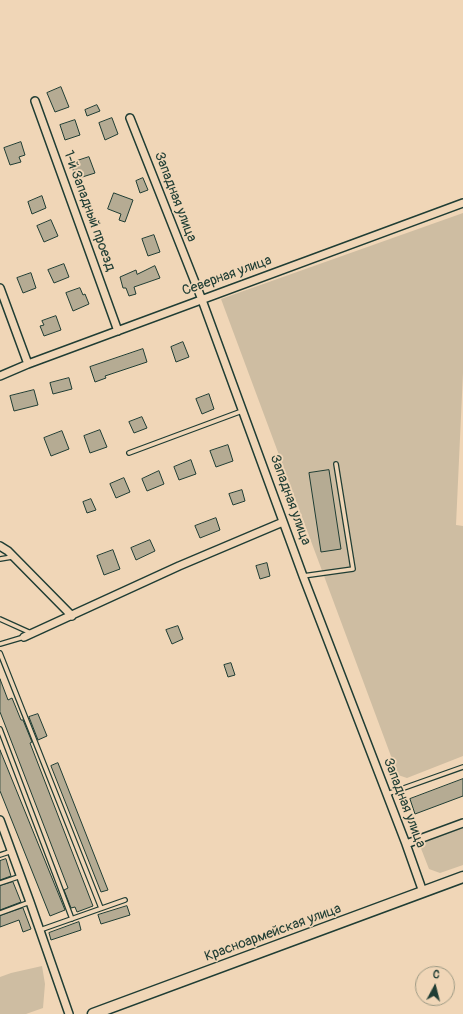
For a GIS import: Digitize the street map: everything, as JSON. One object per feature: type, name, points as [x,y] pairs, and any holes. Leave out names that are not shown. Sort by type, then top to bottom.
[{"type":"main road","name":"Красноармейская улица","points":[[93,1014],[463,877]]},
{"type":"street","name":"1-й Западный проезд","points":[[35,101],[118,330]]},
{"type":"street","name":"Западная улица","points":[[130,118],[202,300],[303,576],[423,892]]},
{"type":"street","name":"Северная улица","points":[[0,376],[118,330],[463,203]]},
{"type":"street","points":[[0,288],[28,364]]},
{"type":"street","points":[[27,635],[72,616],[179,566],[284,522]]},
{"type":"street","points":[[0,546],[8,551],[12,557],[72,616]]},
{"type":"street","points":[[406,844],[463,822]]},
{"type":"street","points":[[1,824],[21,876],[68,1014]]},
{"type":"lane","points":[[129,453],[243,411]]},
{"type":"lane","points":[[303,576],[353,569],[336,464]]},
{"type":"lane","points":[[0,559],[12,557]]},
{"type":"lane","points":[[0,619],[27,635]]},
{"type":"lane","points":[[0,624],[7,622]]},
{"type":"lane","points":[[0,644],[27,635]]},
{"type":"lane","points":[[0,653],[101,908]]},
{"type":"lane","points":[[0,729],[72,919]]},
{"type":"lane","points":[[387,794],[463,767]]},
{"type":"lane","points":[[0,855],[12,851]]},
{"type":"lane","points":[[0,883],[21,876]]},
{"type":"lane","points":[[40,930],[125,900]]},
{"type":"lane","points":[[0,913],[30,902]]},
{"type":"shaded area","points":[[463,213],[463,373],[456,525],[463,526],[463,756],[407,778],[398,775],[221,299]]},
{"type":"shaded area","points":[[463,827],[463,865],[440,873],[429,869],[420,846],[429,840]]},
{"type":"shaded area","points":[[42,966],[45,984],[43,1008],[26,1014],[0,1014],[0,977]]},
{"type":"building","points":[[61,87],[69,107],[55,112],[47,93]]},
{"type":"building","points":[[97,105],[100,111],[87,116],[85,110]]},
{"type":"building","points":[[112,118],[118,134],[105,140],[99,123]]},
{"type":"building","points":[[75,120],[80,135],[65,140],[60,125]]},
{"type":"building","points":[[21,142],[25,155],[19,157],[21,162],[10,165],[4,148]]},
{"type":"building","points":[[89,157],[95,173],[76,179],[71,163]]},
{"type":"building","points":[[143,178],[148,190],[140,193],[136,181]]},
{"type":"building","points":[[114,193],[133,200],[125,222],[119,220],[121,214],[108,209]]},
{"type":"building","points":[[42,196],[46,208],[32,214],[28,202]]},
{"type":"building","points":[[51,220],[58,236],[44,242],[37,226]]},
{"type":"building","points":[[154,235],[160,252],[148,256],[142,239]]},
{"type":"building","points":[[64,264],[69,277],[54,283],[48,270]]},
{"type":"building","points":[[155,266],[160,278],[134,287],[136,294],[129,296],[126,288],[123,288],[120,277],[136,270],[137,274]]},
{"type":"building","points":[[31,273],[36,288],[23,293],[17,278]]},
{"type":"building","points":[[80,288],[83,295],[85,294],[89,304],[73,311],[66,293]]},
{"type":"building","points":[[56,316],[61,330],[44,336],[40,326],[44,325],[42,321]]},
{"type":"building","points":[[183,342],[189,357],[176,362],[171,347]]},
{"type":"building","points":[[143,349],[147,362],[105,376],[106,378],[95,382],[90,367]]},
{"type":"building","points":[[69,378],[72,389],[53,394],[50,383]]},
{"type":"building","points":[[34,390],[38,405],[14,411],[10,396]]},
{"type":"building","points":[[209,394],[214,409],[202,414],[196,399]]},
{"type":"building","points":[[142,417],[147,428],[134,433],[129,422]]},
{"type":"building","points":[[100,430],[107,447],[90,453],[84,436]]},
{"type":"building","points":[[62,431],[69,449],[51,456],[44,438]]},
{"type":"building","points":[[228,445],[233,461],[216,467],[210,451]]},
{"type":"building","points":[[191,460],[196,474],[179,480],[174,467]]},
{"type":"building","points":[[329,470],[341,549],[321,552],[309,473]]},
{"type":"building","points":[[159,471],[164,484],[147,491],[142,479]]},
{"type":"building","points":[[124,478],[130,492],[116,498],[110,484]]},
{"type":"building","points":[[242,490],[245,501],[233,505],[229,494]]},
{"type":"building","points":[[91,499],[96,510],[87,513],[83,502]]},
{"type":"building","points":[[216,518],[220,530],[200,538],[195,526]]},
{"type":"building","points":[[150,540],[155,551],[136,560],[131,548]]},
{"type":"building","points":[[113,550],[120,569],[104,575],[97,556]]},
{"type":"building","points":[[267,563],[270,576],[260,579],[256,566]]},
{"type":"building","points":[[178,626],[183,639],[172,644],[166,630]]},
{"type":"building","points":[[231,663],[235,675],[228,677],[224,665]]},
{"type":"building","points":[[0,679],[8,700],[12,698],[21,720],[23,720],[32,742],[30,743],[93,906],[77,912],[75,907],[71,908],[64,890],[68,888],[0,712]]},
{"type":"building","points":[[38,714],[47,736],[38,740],[29,717]]},
{"type":"building","points":[[0,750],[65,910],[50,916],[0,791]]},
{"type":"building","points":[[58,763],[108,890],[101,892],[51,766]]},
{"type":"building","points":[[463,779],[463,796],[415,814],[410,799]]},
{"type":"building","points":[[6,859],[11,876],[0,880],[0,861]]},
{"type":"building","points":[[13,882],[21,902],[0,910],[0,886]]},
{"type":"building","points":[[127,906],[130,915],[101,924],[98,915]]},
{"type":"building","points":[[23,908],[31,929],[23,932],[19,920],[0,927],[0,916]]},
{"type":"building","points":[[79,922],[81,930],[51,940],[49,933]]}]
